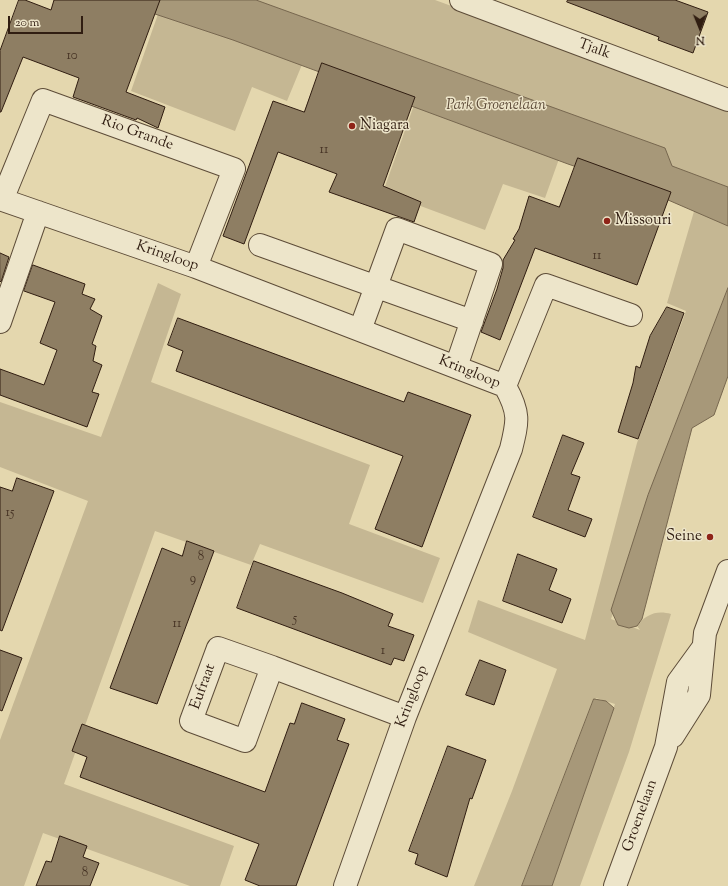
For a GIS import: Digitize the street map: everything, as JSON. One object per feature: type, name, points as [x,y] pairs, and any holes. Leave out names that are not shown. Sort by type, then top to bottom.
[{"type":"street","name":"Tjalk","points":[[461,0],[728,100]]},
{"type":"street","name":"Rio Grande","points":[[1,199],[43,100],[234,169],[196,267]]},
{"type":"street","name":"Kringloop","points":[[1,199],[196,267],[505,386],[516,404],[517,425],[511,450],[405,717],[345,886]]},
{"type":"street","points":[[0,322],[38,212]]},
{"type":"street","points":[[360,330],[397,229],[491,264],[456,367]]},
{"type":"street","points":[[260,245],[376,288],[472,321]]},
{"type":"street","points":[[505,386],[546,285],[631,315]]},
{"type":"street","name":"Groenelaan","points":[[615,886],[666,747],[678,682],[702,649],[705,633],[728,571]]},
{"type":"street","points":[[272,667],[405,717]]},
{"type":"green space","name":"Park Groenelaan","points":[[163,0],[435,0],[728,107],[728,289],[682,412],[611,619],[640,630],[637,626],[644,618],[661,612],[671,614],[629,752],[580,886],[550,886],[615,704],[596,698],[525,886],[474,886],[512,791],[557,669],[468,632],[478,600],[585,640],[637,443],[686,311],[667,303],[695,208],[564,145],[545,198],[503,184],[485,230],[383,192],[419,91],[308,50],[287,101],[252,87],[235,131],[131,91]]},
{"type":"green space","points":[[158,283],[181,294],[151,382],[370,465],[349,524],[440,558],[423,603],[260,544],[251,565],[155,531],[64,784],[234,846],[220,886],[190,886],[43,833],[24,886],[0,886],[0,740],[88,501],[0,467],[0,402],[101,437]]},
{"type":"shaded area","points":[[121,0],[256,0],[665,148],[672,166],[728,187],[728,226],[652,193],[568,164],[233,40],[140,9]]},
{"type":"shaded area","points":[[728,288],[728,376],[714,415],[692,428],[642,619],[637,626],[629,628],[618,625],[611,610],[648,495]]},
{"type":"shaded area","points":[[594,699],[606,701],[614,708],[552,886],[522,886]]},
{"type":"building","points":[[19,0],[25,0],[51,10],[54,0],[160,0],[126,92],[165,107],[158,128],[137,118],[136,120],[73,97],[79,78],[23,57],[0,112],[0,51]]},
{"type":"building","points":[[568,0],[675,0],[708,12],[693,53],[658,40],[659,37],[567,2]]},
{"type":"building","name":"Niagara","points":[[322,63],[415,97],[383,186],[421,202],[414,222],[329,192],[337,174],[278,152],[244,244],[223,236],[273,101],[304,112]]},
{"type":"building","name":"Missouri","points":[[578,158],[671,192],[637,285],[535,248],[500,340],[481,332],[497,289],[503,268],[503,260],[515,240],[513,239],[519,229],[529,196],[559,207]]},
{"type":"building","points":[[0,253],[9,257],[1,282],[0,281]]},
{"type":"building","points":[[33,265],[85,284],[82,294],[95,299],[90,309],[102,316],[92,344],[96,346],[93,361],[102,365],[92,392],[99,394],[87,427],[0,395],[0,369],[44,385],[57,350],[40,343],[55,302],[24,291]]},
{"type":"building","points":[[667,307],[684,313],[638,439],[618,432],[633,383],[636,366],[640,368],[650,336]]},
{"type":"building","points":[[178,318],[404,402],[408,392],[471,415],[422,547],[375,529],[403,456],[176,371],[183,351],[168,345]]},
{"type":"building","points":[[563,435],[584,443],[571,474],[580,477],[568,510],[592,519],[585,537],[533,517]]},
{"type":"building","points":[[17,478],[54,491],[2,631],[0,630],[0,487],[12,491]]},
{"type":"building","points":[[187,541],[214,551],[157,704],[110,688],[162,548],[182,556]]},
{"type":"building","points":[[518,554],[557,569],[549,590],[571,599],[562,623],[503,601]]},
{"type":"building","points":[[254,561],[342,593],[393,614],[388,626],[414,635],[404,661],[394,658],[391,665],[237,608]]},
{"type":"building","points":[[0,650],[22,658],[2,711],[0,710]]},
{"type":"building","points":[[480,660],[506,670],[494,705],[466,695]]},
{"type":"building","points":[[302,703],[345,719],[337,740],[349,744],[296,886],[260,886],[245,880],[259,844],[80,777],[87,757],[72,751],[82,724],[265,792],[290,723],[294,724]]},
{"type":"building","points":[[448,746],[486,760],[472,799],[470,798],[447,877],[415,864],[418,854],[409,851]]},
{"type":"building","points":[[60,836],[87,846],[83,857],[99,863],[90,886],[36,886],[46,861],[51,862]]},
{"type":"place","name":"Niagara","points":[[352,126]]},
{"type":"place","name":"Missouri","points":[[607,221]]},
{"type":"place","name":"Seine","points":[[710,537]]}]
